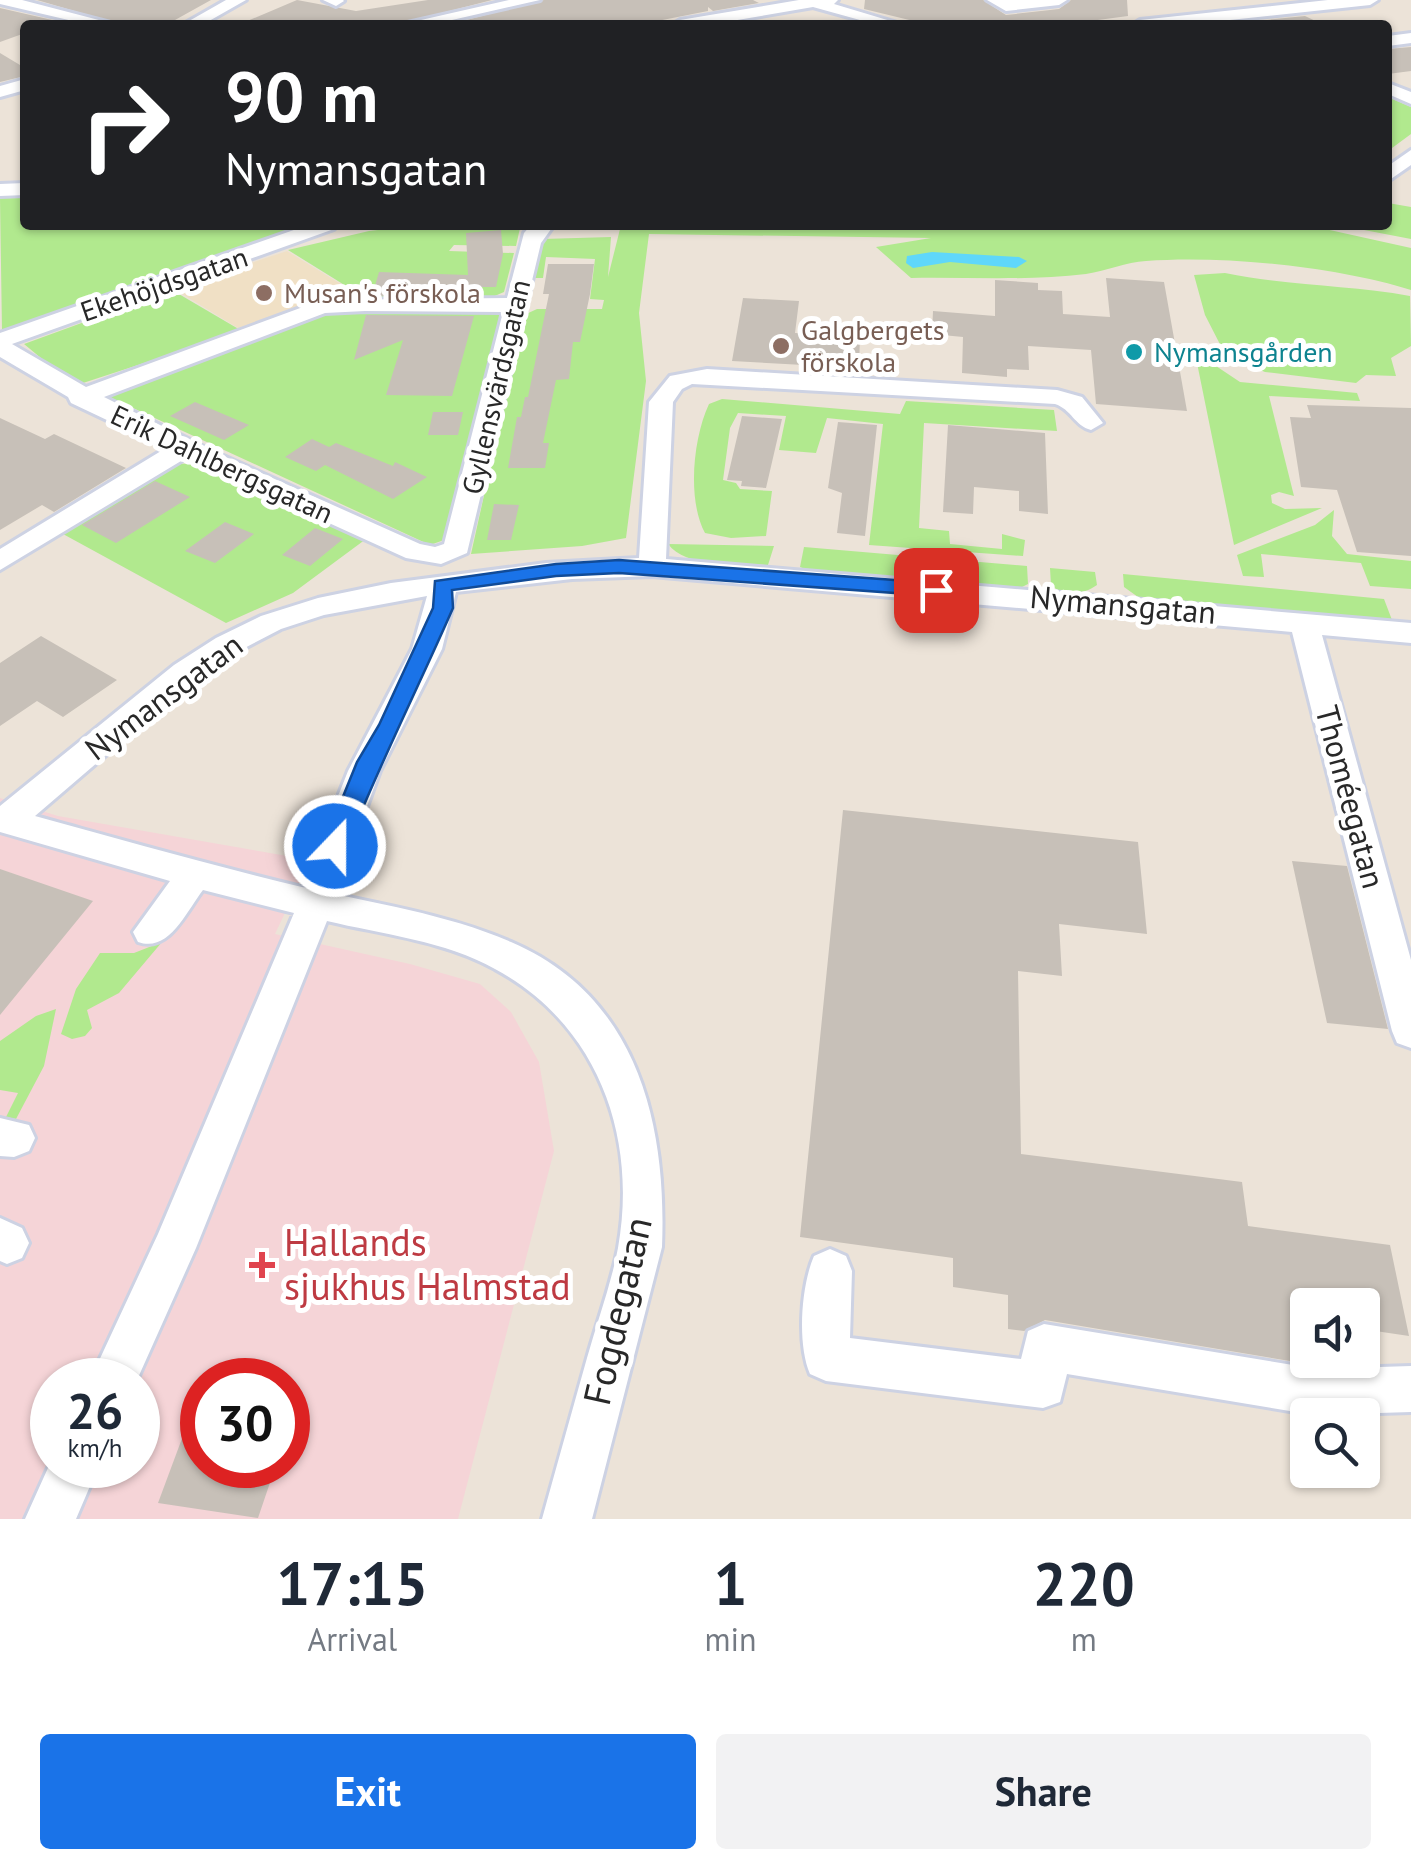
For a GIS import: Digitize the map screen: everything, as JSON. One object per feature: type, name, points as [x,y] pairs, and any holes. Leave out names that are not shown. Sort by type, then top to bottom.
[{"type":"street","points":[[2,0],[85,20]]},
{"type":"street","points":[[200,20],[238,0]]},
{"type":"street","points":[[437,20],[532,0]]},
{"type":"street","points":[[708,20],[830,0]]},
{"type":"street","points":[[995,0],[1006,6],[1058,0]]},
{"type":"street","points":[[1187,0],[1233,20]]},
{"type":"street","points":[[1186,20],[1370,0]]},
{"type":"street","points":[[807,2],[877,20]]},
{"type":"street","points":[[14,22],[41,11]]},
{"type":"street","points":[[1392,173],[1411,156]]},
{"type":"street","name":"Ekehöjdsgatan","points":[[0,344],[313,230]]},
{"type":"street","name":"Gyllensvärdsgatan","points":[[452,552],[457,547],[514,305],[538,230]]},
{"type":"street","points":[[80,398],[322,307],[514,305]]},
{"type":"street","name":"Erik Dahlbergsgatan","points":[[0,344],[80,398],[184,448],[422,554],[452,552]]},
{"type":"street","points":[[652,567],[661,402],[666,390],[685,378],[1057,397],[1072,402],[1091,423]]},
{"type":"street","points":[[0,561],[184,448]]},
{"type":"street","name":"Nymansgatan","points":[[5,820],[153,697],[212,654],[251,632],[304,610],[352,597],[556,570],[652,567],[1411,632]]},
{"type":"street","points":[[335,846],[368,762],[390,726],[443,608],[442,585]]},
{"type":"street","name":"Thoméegatan","points":[[1304,620],[1411,1031]]},
{"type":"street","name":"Fogdegatan","points":[[5,820],[460,940],[507,957],[544,980],[597,1034],[633,1109],[644,1178],[640,1247],[566,1519]]},
{"type":"street","points":[[151,932],[196,873]]},
{"type":"street","points":[[124,1358],[174,1248],[316,904]]},
{"type":"street","points":[[830,1271],[826,1358],[1043,1385],[1044,1347],[1318,1392],[1411,1389]]},
{"type":"street","points":[[50,1519],[64,1488]]},
{"type":"shaded area","name":"Musan's förskola","points":[[287,251],[344,286],[348,298],[323,302],[243,331],[174,289]]},
{"type":"shaded area","name":"Hallands sjukhus Halmstad","points":[[0,798],[58,816],[310,860],[275,934],[480,984],[511,1012],[539,1062],[554,1151],[458,1519],[0,1519]]},
{"type":"green space","points":[[1392,99],[1411,107],[1411,134],[1392,148]]},
{"type":"green space","points":[[20,196],[20,230],[301,230],[2,331],[0,198]]},
{"type":"green space","points":[[1392,204],[1411,207],[1411,239],[1364,230],[1392,230]]},
{"type":"green space","points":[[520,230],[516,246],[454,245],[449,251],[514,253],[504,292],[490,298],[350,297],[346,286],[288,250],[369,231]]},
{"type":"green space","points":[[620,230],[1330,230],[1411,248],[1411,290],[1315,269],[1210,260],[1139,262],[1064,276],[911,278],[876,247],[931,238],[649,234],[639,313],[646,381],[626,538],[582,546],[471,554],[524,315],[537,309],[602,309],[604,300],[590,299],[595,259],[546,257],[543,278],[535,278],[542,239],[611,237],[608,277]]},
{"type":"green space","points":[[1225,273],[1410,296],[1411,346],[1391,358],[1396,376],[1366,375],[1356,383],[1265,372],[1226,356],[1205,315],[1194,275]]},
{"type":"green space","points":[[172,290],[242,331],[83,383],[53,368],[24,344]]},
{"type":"green space","points":[[335,309],[488,310],[503,316],[447,539],[430,545],[107,396]]},
{"type":"green space","points":[[1207,360],[1240,382],[1357,393],[1360,401],[1269,396],[1294,496],[1279,492],[1271,495],[1272,503],[1285,509],[1322,508],[1234,545],[1197,363]]},
{"type":"green space","points":[[722,399],[900,414],[906,401],[1054,410],[1057,431],[924,423],[919,528],[949,531],[950,544],[1002,549],[1002,534],[1025,540],[1023,556],[869,545],[883,424],[827,418],[816,453],[779,450],[786,416],[738,413],[730,428],[723,480],[736,483],[740,489],[772,491],[766,536],[731,538],[705,533],[694,487],[696,451],[709,404]]},
{"type":"green space","points":[[198,463],[366,539],[293,593],[226,623],[63,534],[178,464]]},
{"type":"green space","points":[[1334,510],[1332,536],[1347,554],[1411,561],[1411,589],[1370,586],[1361,563],[1261,554],[1264,577],[1243,576],[1237,555],[1315,525]]},
{"type":"green space","points":[[668,544],[774,546],[768,565],[700,561]]},
{"type":"green space","points":[[804,547],[1027,566],[1028,584],[1020,588],[805,569],[800,567]]},
{"type":"green space","points":[[1050,568],[1095,572],[1097,585],[1080,593],[1062,591],[1051,585]]},
{"type":"green space","points":[[1123,574],[1384,599],[1392,620],[1138,597],[1124,587]]},
{"type":"green space","points":[[162,942],[119,993],[87,1010],[92,1028],[85,1036],[72,1039],[61,1034],[76,989],[100,953],[134,953]]},
{"type":"green space","points":[[56,1009],[44,1066],[16,1119],[6,1117],[18,1093],[0,1090],[0,1041],[36,1016]]},
{"type":"water","points":[[932,252],[1019,257],[1027,261],[1016,268],[950,262],[913,268],[906,263],[907,256]]},
{"type":"building","points":[[37,0],[211,0],[175,20],[105,20]]},
{"type":"building","points":[[297,0],[356,11],[428,0],[492,0],[414,20],[250,20]]},
{"type":"building","points":[[544,0],[759,3],[713,11],[708,7],[708,11],[662,20],[466,20]]},
{"type":"building","points":[[865,0],[983,0],[1006,15],[1059,9],[1071,0],[1127,0],[1128,16],[1098,20],[909,20],[864,9]]},
{"type":"building","points":[[0,8],[52,20],[20,20],[20,35],[0,42]]},
{"type":"building","points":[[1305,16],[1313,20],[1266,20]]},
{"type":"building","points":[[1411,47],[1411,71],[1392,73],[1392,49]]},
{"type":"building","points":[[0,53],[20,65],[20,77],[0,82]]},
{"type":"building","points":[[501,230],[503,254],[496,287],[481,287],[479,295],[372,296],[379,272],[468,275],[466,233]]},
{"type":"building","points":[[548,264],[594,264],[590,294],[580,342],[573,342],[569,379],[556,380],[543,443],[549,443],[545,468],[508,468],[517,417],[521,417],[528,397],[549,294],[543,294]]},
{"type":"building","name":"Nymansgården","points":[[1106,278],[1164,282],[1187,411],[1096,404],[1091,350],[1028,346],[1029,370],[1007,369],[1007,377],[962,373],[963,337],[932,334],[933,311],[995,316],[995,280],[1038,283],[1038,290],[1062,291],[1063,314],[1110,317]]},
{"type":"building","points":[[743,298],[799,301],[795,333],[860,336],[859,368],[732,361]]},
{"type":"building","points":[[366,315],[474,316],[452,396],[386,395],[403,340],[354,360]]},
{"type":"building","points":[[195,402],[249,425],[224,440],[170,416]]},
{"type":"building","points":[[1307,405],[1411,408],[1411,556],[1357,552],[1337,490],[1301,487],[1290,417],[1311,418]]},
{"type":"building","points":[[433,412],[463,412],[458,435],[428,435]]},
{"type":"building","points":[[742,416],[782,419],[766,488],[741,486],[742,481],[727,480]]},
{"type":"building","points":[[0,418],[45,439],[54,434],[126,468],[54,512],[42,505],[0,530]]},
{"type":"building","points":[[838,422],[877,425],[865,536],[837,533],[842,493],[828,488]]},
{"type":"building","points":[[948,425],[1045,433],[1048,514],[1019,511],[1019,491],[974,487],[973,514],[943,512]]},
{"type":"building","points":[[312,439],[329,447],[336,443],[393,466],[395,462],[427,477],[393,499],[325,465],[316,471],[285,457]]},
{"type":"building","points":[[155,481],[190,497],[116,543],[82,525]]},
{"type":"building","points":[[494,504],[519,505],[511,540],[487,540]]},
{"type":"building","points":[[225,522],[254,534],[215,563],[185,551]]},
{"type":"building","points":[[315,528],[343,539],[310,566],[282,555]]},
{"type":"building","points":[[41,636],[117,680],[63,717],[37,701],[0,726],[0,663]]},
{"type":"building","points":[[843,810],[1138,842],[1147,934],[1059,924],[1062,976],[1018,971],[1021,1154],[1242,1182],[1248,1226],[1390,1245],[1409,1336],[1380,1332],[1380,1288],[1290,1288],[1290,1361],[1045,1320],[1024,1331],[1008,1329],[1008,1295],[953,1287],[953,1258],[800,1237]]},
{"type":"building","points":[[1292,861],[1347,866],[1388,1029],[1327,1023]]},
{"type":"building","points":[[0,869],[93,901],[0,1015]]},
{"type":"building","points":[[180,1444],[180,1488],[268,1488],[258,1518],[158,1503]]},
{"type":"place","name":"Musan's förskola","points":[[264,293]]},
{"type":"place","name":"Galgbergets förskola","points":[[781,346]]},
{"type":"place","name":"Nymansgården","points":[[1134,352]]},
{"type":"place","name":"Hallands sjukhus Halmstad","points":[[262,1265]]},
{"type":"route","points":[[335,846],[368,762],[390,726],[443,608],[442,585],[619,566],[936,590]]}]
